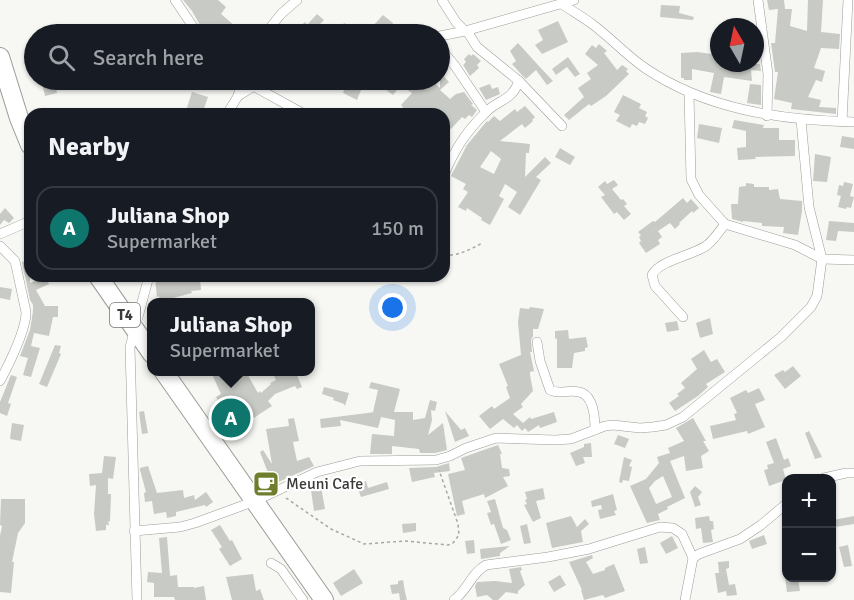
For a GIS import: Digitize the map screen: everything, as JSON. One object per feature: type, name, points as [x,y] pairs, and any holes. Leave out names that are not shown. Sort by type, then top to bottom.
[{"type":"highway","points":[[0,57],[2,76],[24,130]]},
{"type":"highway","name":"T4","points":[[102,282],[147,347]]},
{"type":"highway","points":[[167,376],[324,600]]},
{"type":"street","points":[[175,0],[191,24]]},
{"type":"street","points":[[273,24],[297,0]]},
{"type":"street","points":[[442,0],[456,22],[466,31],[477,47],[519,81],[562,126]]},
{"type":"street","points":[[450,34],[574,0]]},
{"type":"street","points":[[758,0],[768,74],[767,116]]},
{"type":"street","points":[[842,122],[848,0]]},
{"type":"street","points":[[562,4],[592,23],[644,67],[689,93],[767,116],[854,122]]},
{"type":"street","points":[[450,60],[486,112]]},
{"type":"street","points":[[450,160],[459,143],[486,112],[499,101],[513,95],[519,81]]},
{"type":"street","points":[[230,108],[240,90]]},
{"type":"street","points":[[238,96],[247,90]]},
{"type":"street","points":[[260,90],[293,108]]},
{"type":"street","points":[[689,93],[691,179],[699,195],[725,225],[795,245],[822,258],[854,260]]},
{"type":"street","points":[[134,531],[180,527],[255,501],[317,472],[360,461],[436,460],[450,456],[466,447],[496,438],[571,439],[613,425],[640,428],[666,425],[695,409],[781,337],[811,307],[817,296],[822,258],[809,207],[801,120]]},
{"type":"street","points":[[0,234],[24,224]]},
{"type":"street","points":[[683,317],[655,286],[652,275],[654,271],[669,262],[706,246],[725,225]]},
{"type":"street","points":[[0,246],[15,261],[26,318],[8,367],[0,381]]},
{"type":"street","points":[[137,600],[130,347],[147,282]]},
{"type":"street","points":[[537,342],[540,361],[550,390],[554,393],[579,392],[586,395],[593,408],[595,430]]},
{"type":"street","points":[[836,475],[854,473]]},
{"type":"street","points":[[693,558],[740,539],[782,507]]},
{"type":"street","points":[[454,600],[467,587],[480,568],[486,565],[589,549],[660,527],[673,528],[682,534],[693,558],[684,600]]},
{"type":"street","points":[[271,563],[281,569],[303,600]]},
{"type":"path","points":[[450,255],[470,250],[482,243]]},
{"type":"path","points":[[276,491],[331,530],[364,543],[405,541],[448,544],[453,543],[459,535],[458,524],[436,460]]},
{"type":"building","points":[[183,0],[218,0],[226,7],[221,14],[233,24],[199,24]]},
{"type":"building","points":[[767,0],[784,0],[785,9],[792,9],[790,26],[807,31],[808,0],[823,0],[821,32],[840,34],[839,49],[821,48],[814,68],[825,71],[822,82],[816,80],[808,97],[821,100],[819,107],[836,108],[836,114],[791,109],[792,103],[774,99],[778,72],[775,72],[771,43],[775,43],[778,9],[769,10]]},
{"type":"building","points":[[661,5],[680,6],[679,13],[694,17],[693,20],[660,17]]},
{"type":"building","points":[[317,14],[324,20],[320,24],[308,24]]},
{"type":"building","points":[[383,15],[393,23],[392,24],[375,24]]},
{"type":"building","points":[[558,21],[568,42],[542,54],[535,45],[543,40],[538,30]]},
{"type":"building","points":[[518,43],[553,81],[547,85],[536,70],[526,79],[520,73],[512,64],[516,61],[510,51]]},
{"type":"building","points":[[599,44],[607,51],[604,53],[617,70],[622,65],[628,69],[626,71],[629,74],[606,96],[591,106],[589,104],[569,120],[564,115],[584,97],[578,88],[591,79],[587,73],[598,65],[585,54],[592,45],[596,48]]},
{"type":"building","points":[[681,53],[710,54],[710,72],[751,72],[752,81],[724,77],[721,94],[710,92],[714,73],[692,69],[692,80],[681,78]]},
{"type":"building","points":[[469,54],[471,56],[473,54],[481,61],[477,65],[479,68],[470,76],[463,65],[466,62],[464,59]]},
{"type":"building","points":[[568,57],[580,74],[575,77],[567,67],[556,75],[552,69]]},
{"type":"building","points":[[490,84],[492,89],[498,87],[500,94],[486,100],[479,88]]},
{"type":"building","points":[[750,84],[761,85],[761,105],[747,103]]},
{"type":"building","points":[[44,90],[56,90],[57,93],[45,96]]},
{"type":"building","points":[[344,90],[361,90],[357,100],[343,93]]},
{"type":"building","points":[[386,90],[397,90],[393,95]]},
{"type":"building","points":[[408,90],[440,90],[450,99],[464,92],[473,104],[471,105],[477,110],[472,117],[469,115],[465,119],[462,117],[451,129],[450,108],[402,108],[401,105],[412,93]]},
{"type":"building","points":[[192,92],[208,97],[204,108],[187,108]]},
{"type":"building","points":[[623,95],[641,104],[639,108],[647,112],[645,116],[648,118],[645,124],[639,122],[637,126],[632,124],[630,128],[616,121],[620,115],[614,112]]},
{"type":"building","points":[[525,106],[535,117],[525,128],[522,124],[500,141],[530,144],[529,153],[526,153],[525,177],[545,157],[551,163],[536,177],[541,180],[520,215],[508,207],[517,192],[505,184],[499,196],[504,199],[490,225],[467,208],[466,211],[458,207],[468,192],[463,189],[466,184],[451,176],[467,145],[487,121],[494,116],[500,121],[515,109],[517,112]],"holes":[[[491,151],[501,159],[494,174],[480,167]]]},
{"type":"building","points":[[734,120],[764,125],[763,128],[779,128],[779,140],[795,140],[795,156],[755,157],[756,159],[738,160],[737,148],[746,147],[746,131],[732,128]]},
{"type":"building","points":[[699,124],[722,128],[719,143],[697,138]]},
{"type":"building","points":[[842,136],[854,138],[854,149],[840,147]]},
{"type":"building","points":[[560,148],[575,157],[570,165],[555,157]]},
{"type":"building","points":[[815,154],[831,157],[827,182],[813,181]]},
{"type":"building","points":[[614,180],[618,185],[612,189],[627,204],[624,206],[631,214],[624,220],[617,212],[614,214],[601,197],[605,195],[598,187],[605,181],[607,184]]},
{"type":"building","points":[[844,182],[853,184],[850,196],[854,197],[851,208],[846,209],[838,207],[841,196],[837,195],[839,185],[843,186]]},
{"type":"building","points":[[746,183],[754,184],[754,187],[769,187],[769,190],[778,189],[780,199],[802,201],[798,235],[783,233],[784,227],[762,226],[762,223],[732,219],[731,204],[738,204],[739,187],[746,186]]},
{"type":"building","points":[[683,198],[687,203],[691,199],[699,208],[693,213],[692,211],[675,229],[670,223],[658,231],[662,237],[658,240],[660,244],[646,253],[639,243],[641,235],[638,232],[653,221],[655,222]]},
{"type":"building","points":[[5,208],[14,218],[9,223],[4,220],[0,225],[0,214]]},
{"type":"building","points":[[829,221],[854,223],[854,232],[838,231],[836,241],[826,240]]},
{"type":"building","points":[[26,282],[48,282],[49,284],[36,290],[45,306],[58,306],[58,317],[53,317],[49,336],[34,333],[31,346],[40,348],[31,377],[23,375],[28,358],[20,356],[30,330],[33,305]]},
{"type":"building","points":[[155,282],[200,282],[201,290],[173,298],[157,297]]},
{"type":"building","points":[[0,287],[12,289],[10,300],[0,298]]},
{"type":"building","points":[[530,307],[544,309],[538,329],[533,329],[531,340],[532,352],[530,352],[534,371],[530,372],[530,375],[533,391],[521,404],[523,407],[513,414],[523,423],[530,417],[531,419],[554,412],[557,422],[540,428],[539,425],[528,432],[525,428],[522,431],[517,425],[514,428],[503,419],[490,429],[479,416],[492,406],[494,409],[510,398],[499,364],[521,355],[518,322],[520,308],[529,309]]},
{"type":"building","points":[[710,318],[713,334],[700,338],[696,323]]},
{"type":"building","points":[[677,321],[679,330],[667,332],[665,323]]},
{"type":"building","points":[[568,330],[569,339],[586,337],[588,347],[585,351],[574,353],[572,368],[557,368],[555,331]]},
{"type":"building","points":[[55,345],[61,346],[59,353],[61,354],[47,387],[39,384]]},
{"type":"building","points":[[704,350],[711,362],[717,359],[725,372],[706,384],[708,387],[698,396],[675,411],[669,403],[685,388],[681,383],[697,369],[691,359]]},
{"type":"building","points":[[793,366],[801,376],[785,389],[774,375],[783,370],[785,372]]},
{"type":"building","points":[[11,375],[17,377],[8,403],[11,404],[7,416],[0,413],[0,402]]},
{"type":"building","points":[[213,376],[248,376],[258,393],[276,380],[274,376],[297,376],[302,387],[297,389],[295,386],[275,394],[268,401],[272,406],[246,423],[240,413],[230,421],[216,397],[221,394]]},
{"type":"building","points":[[371,382],[400,389],[394,412],[413,412],[413,420],[425,418],[430,400],[437,402],[435,411],[431,410],[432,420],[428,435],[443,423],[447,450],[420,453],[419,449],[392,446],[392,454],[370,454],[372,434],[394,436],[395,420],[381,417],[378,428],[340,420],[341,426],[321,428],[320,419],[375,412],[373,412],[378,390],[369,388]]},
{"type":"building","points":[[324,387],[349,393],[345,406],[333,400],[334,398],[322,394]]},
{"type":"building","points":[[759,388],[765,400],[755,404],[765,427],[748,434],[747,431],[713,439],[710,426],[736,420],[734,414],[737,413],[730,398],[746,390],[748,393]]},
{"type":"building","points":[[144,411],[148,433],[142,434],[139,412]]},
{"type":"building","points":[[445,411],[461,430],[465,428],[469,436],[455,442]]},
{"type":"building","points":[[294,418],[299,441],[293,442],[297,461],[309,457],[314,466],[265,488],[263,481],[270,478],[260,452],[263,450],[272,464],[266,429],[289,426],[288,419]]},
{"type":"building","points":[[693,418],[709,451],[701,456],[703,468],[686,471],[684,456],[670,461],[685,498],[658,514],[660,520],[647,523],[630,486],[646,479],[659,463],[657,457],[670,453],[668,448],[684,441],[676,428]],"holes":[[[663,476],[672,497],[656,504],[649,488]]]},
{"type":"building","points":[[12,423],[24,425],[21,441],[10,439]]},
{"type":"building","points":[[809,431],[822,457],[815,459],[805,433]]},
{"type":"building","points":[[618,435],[629,439],[625,448],[614,444]]},
{"type":"building","points":[[776,438],[784,460],[788,458],[791,466],[783,469],[782,481],[769,486],[764,470],[768,469],[767,465],[774,463],[766,442]]},
{"type":"building","points":[[591,443],[592,457],[583,457],[585,463],[576,466],[570,453],[584,447],[584,444]]},
{"type":"building","points":[[498,445],[502,454],[500,454],[502,468],[509,469],[510,476],[503,477],[508,486],[485,498],[484,494],[462,501],[465,514],[457,516],[448,474],[465,470],[461,458]]},
{"type":"building","points":[[104,456],[116,457],[113,479],[108,478],[108,494],[111,494],[110,521],[109,525],[106,525],[106,530],[96,531],[94,514],[96,485],[90,486],[89,474],[102,473]]},
{"type":"building","points":[[624,457],[632,460],[629,466],[632,467],[629,481],[623,480],[622,483],[619,482]]},
{"type":"building","points":[[449,463],[450,471],[434,473],[435,477],[412,482],[409,468],[436,467]]},
{"type":"building","points":[[148,466],[157,493],[183,490],[184,498],[194,495],[195,500],[206,492],[213,502],[206,507],[205,505],[176,512],[176,516],[167,518],[166,512],[154,514],[152,501],[145,502],[144,493],[146,492],[140,470]]},
{"type":"building","points":[[320,481],[325,509],[314,511],[310,483]]},
{"type":"building","points":[[366,481],[368,488],[387,482],[389,489],[361,497],[356,484]]},
{"type":"building","points":[[695,486],[702,492],[698,497],[701,505],[695,507],[690,492]]},
{"type":"building","points":[[543,488],[545,499],[536,501],[541,518],[533,522],[524,505],[527,504],[525,492]]},
{"type":"building","points":[[613,494],[616,515],[600,519],[598,510],[602,509],[601,505],[592,507],[591,501]]},
{"type":"building","points":[[1,499],[25,499],[25,523],[18,533],[12,562],[14,562],[11,593],[0,592]]},
{"type":"building","points":[[495,499],[503,528],[507,530],[511,540],[501,544],[494,524],[491,525],[487,513],[491,512],[487,501]]},
{"type":"building","points":[[571,516],[577,527],[585,519],[589,524],[581,531],[583,542],[552,548],[546,523]]},
{"type":"building","points":[[709,516],[710,521],[713,521],[714,529],[711,530],[713,542],[703,543],[701,528],[696,529],[695,518]]},
{"type":"building","points":[[854,516],[854,524],[836,527],[836,519]]},
{"type":"building","points":[[416,523],[416,531],[403,533],[402,524]]},
{"type":"building","points":[[527,524],[531,543],[524,544],[520,526]]},
{"type":"building","points":[[220,525],[230,541],[232,540],[242,559],[230,566],[211,530]]},
{"type":"building","points":[[764,535],[767,544],[752,549],[749,541]]},
{"type":"building","points":[[672,536],[678,548],[666,554],[660,543]]},
{"type":"building","points":[[167,537],[170,576],[177,575],[178,587],[204,586],[206,600],[154,597],[154,583],[147,582],[148,572],[162,573],[159,538]]},
{"type":"building","points":[[474,540],[475,553],[467,554],[465,541]]},
{"type":"building","points":[[848,545],[852,566],[844,567],[839,547]]},
{"type":"building","points":[[510,546],[500,553],[500,556],[481,559],[480,549]]},
{"type":"building","points":[[645,547],[648,563],[640,564],[637,549]]},
{"type":"building","points":[[592,555],[593,558],[586,562],[593,574],[614,564],[625,591],[605,598],[603,595],[584,600],[582,590],[569,562]]},
{"type":"building","points":[[729,561],[729,568],[726,569],[729,585],[735,584],[737,595],[727,596],[726,591],[718,593],[715,573],[719,573],[718,562]]},
{"type":"building","points":[[521,567],[520,571],[525,585],[518,591],[518,594],[506,592],[498,600],[493,600],[487,595],[477,597],[475,586],[477,582],[512,583],[509,569]]},
{"type":"building","points":[[354,569],[363,583],[341,596],[333,583]]},
{"type":"building","points":[[253,574],[256,591],[260,589],[264,600],[232,600],[226,577]]},
{"type":"building","points":[[560,575],[566,585],[554,592],[548,582]]},
{"type":"building","points":[[403,580],[407,600],[400,600],[399,593],[392,594],[390,585],[398,584],[398,581]]},
{"type":"building","points":[[786,582],[798,582],[800,591],[787,592]]},
{"type":"place","name":"Juliana Shop","points":[[231,418]]},
{"type":"place","name":"Meuni Cafe","points":[[266,484]]}]
